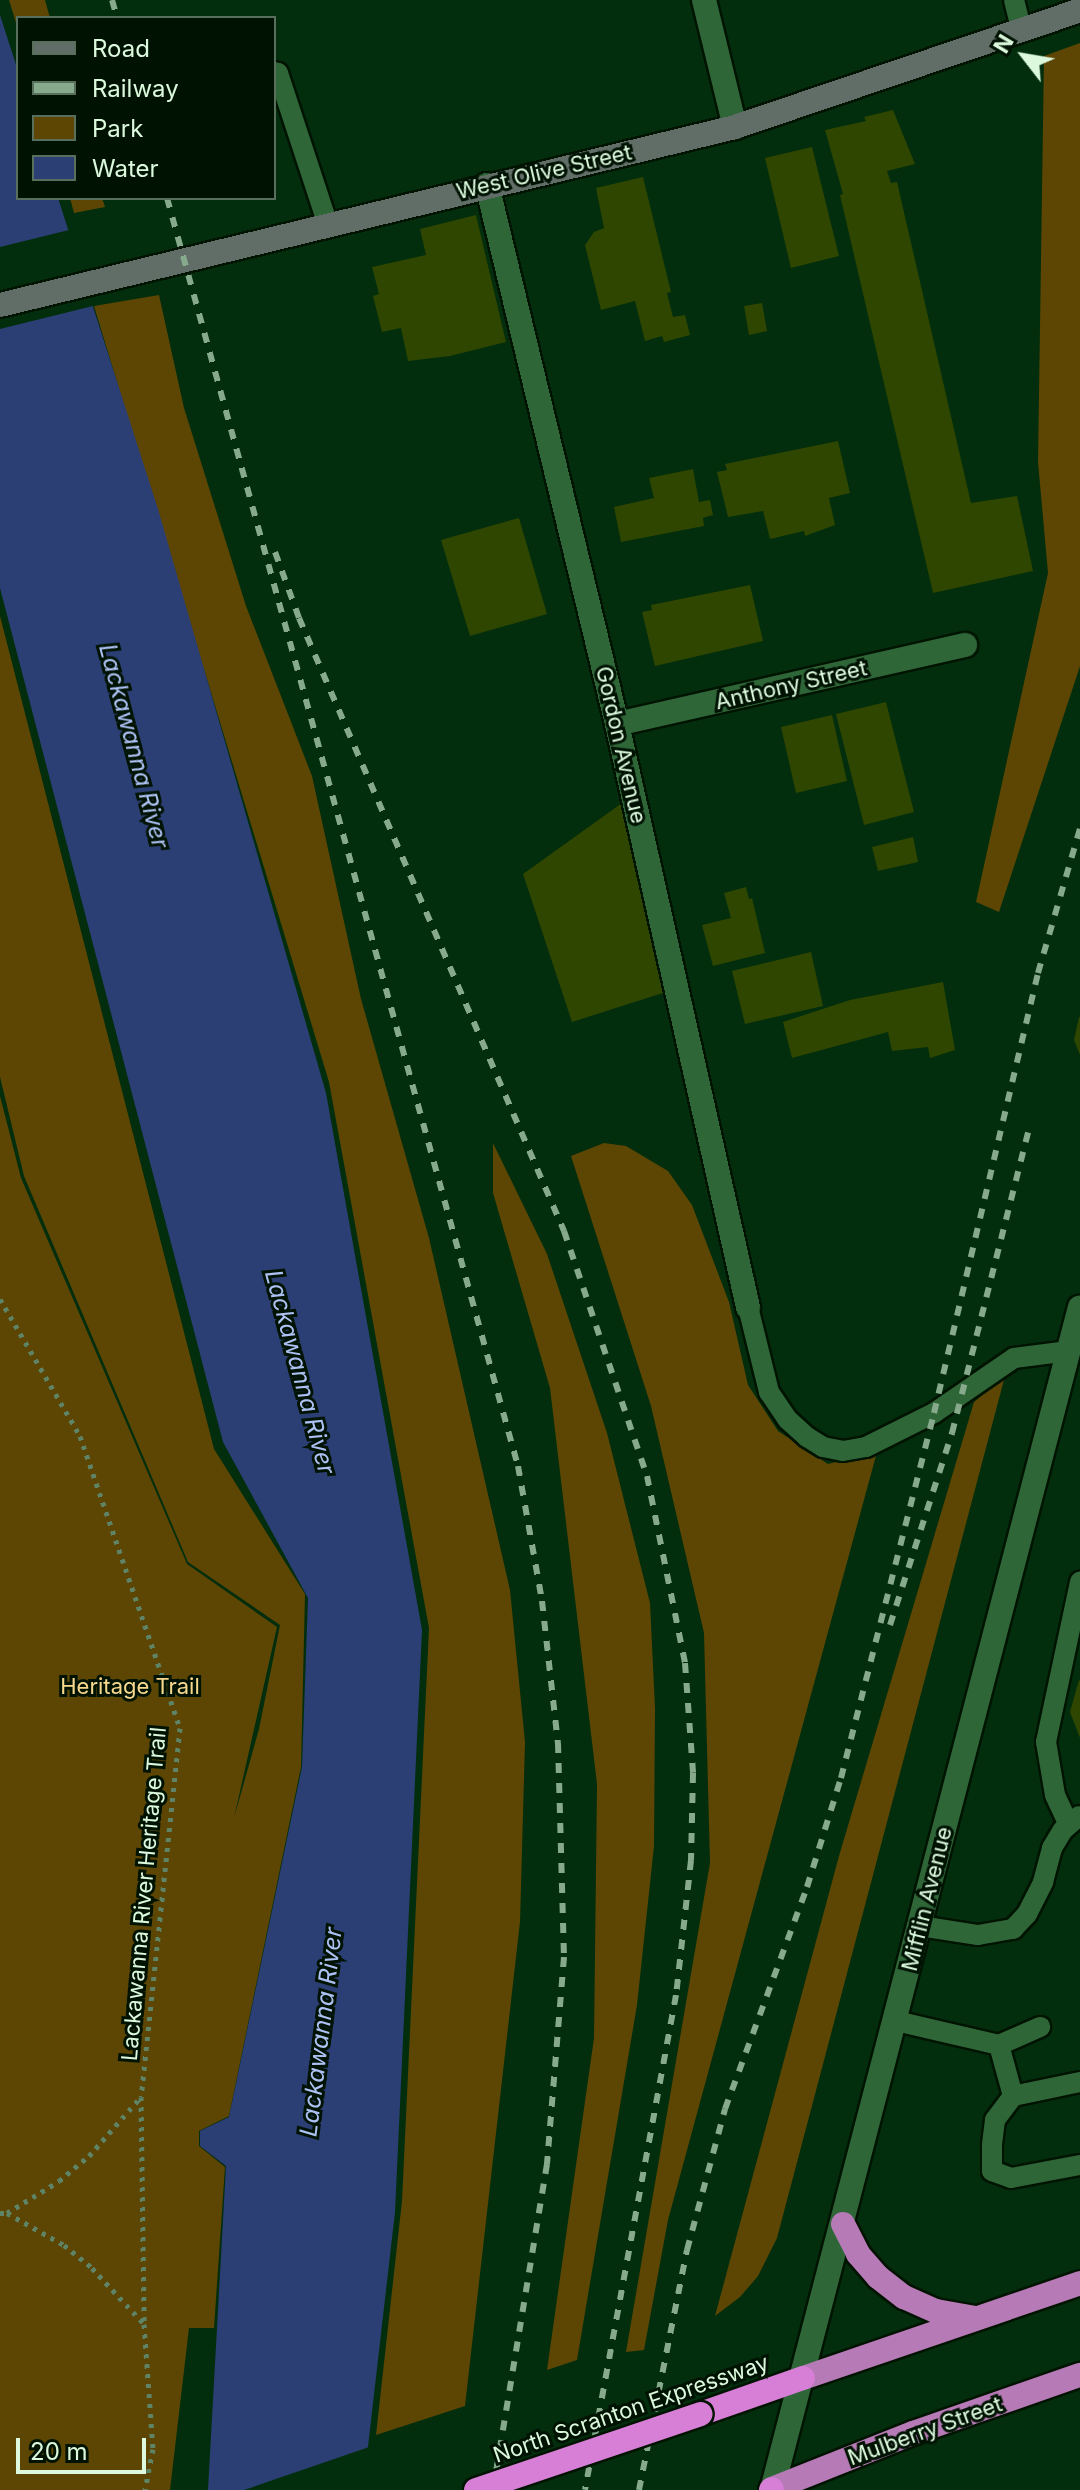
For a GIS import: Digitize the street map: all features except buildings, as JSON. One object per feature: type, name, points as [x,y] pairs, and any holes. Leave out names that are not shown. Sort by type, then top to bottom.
[{"type":"highway","points":[[843,2224],[858,2254],[878,2277],[904,2297],[936,2311],[977,2319]]},
{"type":"highway","points":[[803,2378],[1080,2283]]},
{"type":"highway","name":"Mulberry Street","points":[[772,2490],[913,2433],[1080,2375]]},
{"type":"highway","name":"North Scranton Expressway","points":[[476,2490],[803,2378]]},
{"type":"main road","name":"West Olive Street","points":[[0,305],[735,127],[1080,10]]},
{"type":"street","points":[[704,0],[735,127]]},
{"type":"street","name":"Gordon Avenue","points":[[487,185],[617,724],[748,1307]]},
{"type":"street","name":"Anthony Street","points":[[617,724],[965,645]]},
{"type":"street","name":"Mifflin Avenue","points":[[772,2490],[1080,1307]]},
{"type":"lane","points":[[1014,0],[1021,28]]},
{"type":"lane","points":[[276,72],[328,225]]},
{"type":"lane","points":[[748,1307],[769,1392],[787,1419],[807,1437],[823,1447],[843,1451],[866,1447],[934,1413],[1014,1358],[1069,1351]]},
{"type":"lane","points":[[920,1926],[978,1935],[1013,1929],[1027,1914],[1043,1882],[1052,1848],[1074,1820],[1055,1795],[1046,1742],[1080,1582]]},
{"type":"lane","points":[[896,2021],[999,2045],[1040,2027]]},
{"type":"lane","points":[[999,2045],[1013,2096]]},
{"type":"lane","points":[[1080,2082],[1013,2096],[995,2120],[992,2171],[1011,2178],[1080,2165]]},
{"type":"path","name":"Lackawanna River Heritage Trail","points":[[0,1299],[80,1436],[180,1728],[141,2097],[144,2324],[153,2449],[145,2490]]},
{"type":"path","points":[[4,2213],[59,2181],[89,2156],[141,2097]]},
{"type":"path","points":[[4,2213],[64,2245],[92,2268],[144,2324]]},
{"type":"green space","points":[[9,0],[45,0],[49,16],[16,16],[16,23]]},
{"type":"green space","points":[[1080,43],[1080,666],[999,912],[976,902],[1048,573],[1038,462],[1044,56]]},
{"type":"green space","points":[[71,200],[103,200],[105,207],[74,213]]},
{"type":"green space","points":[[159,295],[184,408],[246,606],[312,776],[361,999],[429,1238],[510,1590],[525,1742],[520,1922],[465,2406],[376,2435],[402,2201],[429,1628],[329,1082],[94,306]]},
{"type":"green space","name":"Heritage Trail","points":[[0,616],[214,1449],[305,1594],[301,1767],[229,2116],[199,2131],[199,2146],[225,2167],[214,2328],[189,2328],[170,2490],[0,2490],[0,1096],[21,1178],[187,1564],[277,1627],[234,1818],[259,1729],[280,1625],[188,1562],[24,1176],[0,1077]]},
{"type":"green space","points":[[493,1143],[547,1254],[607,1433],[650,1603],[655,1708],[654,1846],[637,2005],[577,2360],[547,2370],[594,2038],[597,1784],[550,1388],[493,1193]]},
{"type":"green space","points":[[604,1143],[626,1146],[668,1171],[692,1205],[729,1302],[748,1385],[778,1431],[828,1464],[877,1452],[668,2220],[644,2350],[626,2352],[710,1863],[704,1633],[651,1406],[571,1156]]},
{"type":"green space","points":[[1005,1376],[777,2238],[758,2276],[740,2297],[715,2316],[839,1856],[974,1402]]},
{"type":"water","name":"Lackawanna River","points":[[0,15],[16,65],[16,200],[59,200],[158,509],[326,1093],[422,1630],[395,2212],[363,2490],[208,2490],[226,2166],[200,2146],[200,2131],[229,2117],[302,1767],[308,1598],[223,1442],[0,588]]},
{"type":"pier","points":[[73,229],[97,305],[0,329],[0,247]]},
{"type":"pier","points":[[372,2446],[367,2490],[244,2490]]},
{"type":"railway","points":[[112,0],[116,16]]},
{"type":"railway","points":[[168,200],[518,1466],[542,1601],[558,1743],[564,1957],[547,2164],[493,2490]]},
{"type":"railway","points":[[275,552],[299,618],[564,1231],[647,1476],[685,1663],[693,1773],[691,1860],[676,1995],[585,2490]]},
{"type":"railway","points":[[639,2490],[687,2250],[725,2109],[807,1887],[841,1778],[934,1413],[1038,973],[1080,828]]},
{"type":"railway","points":[[890,1625],[952,1433],[1028,1132]]}]
